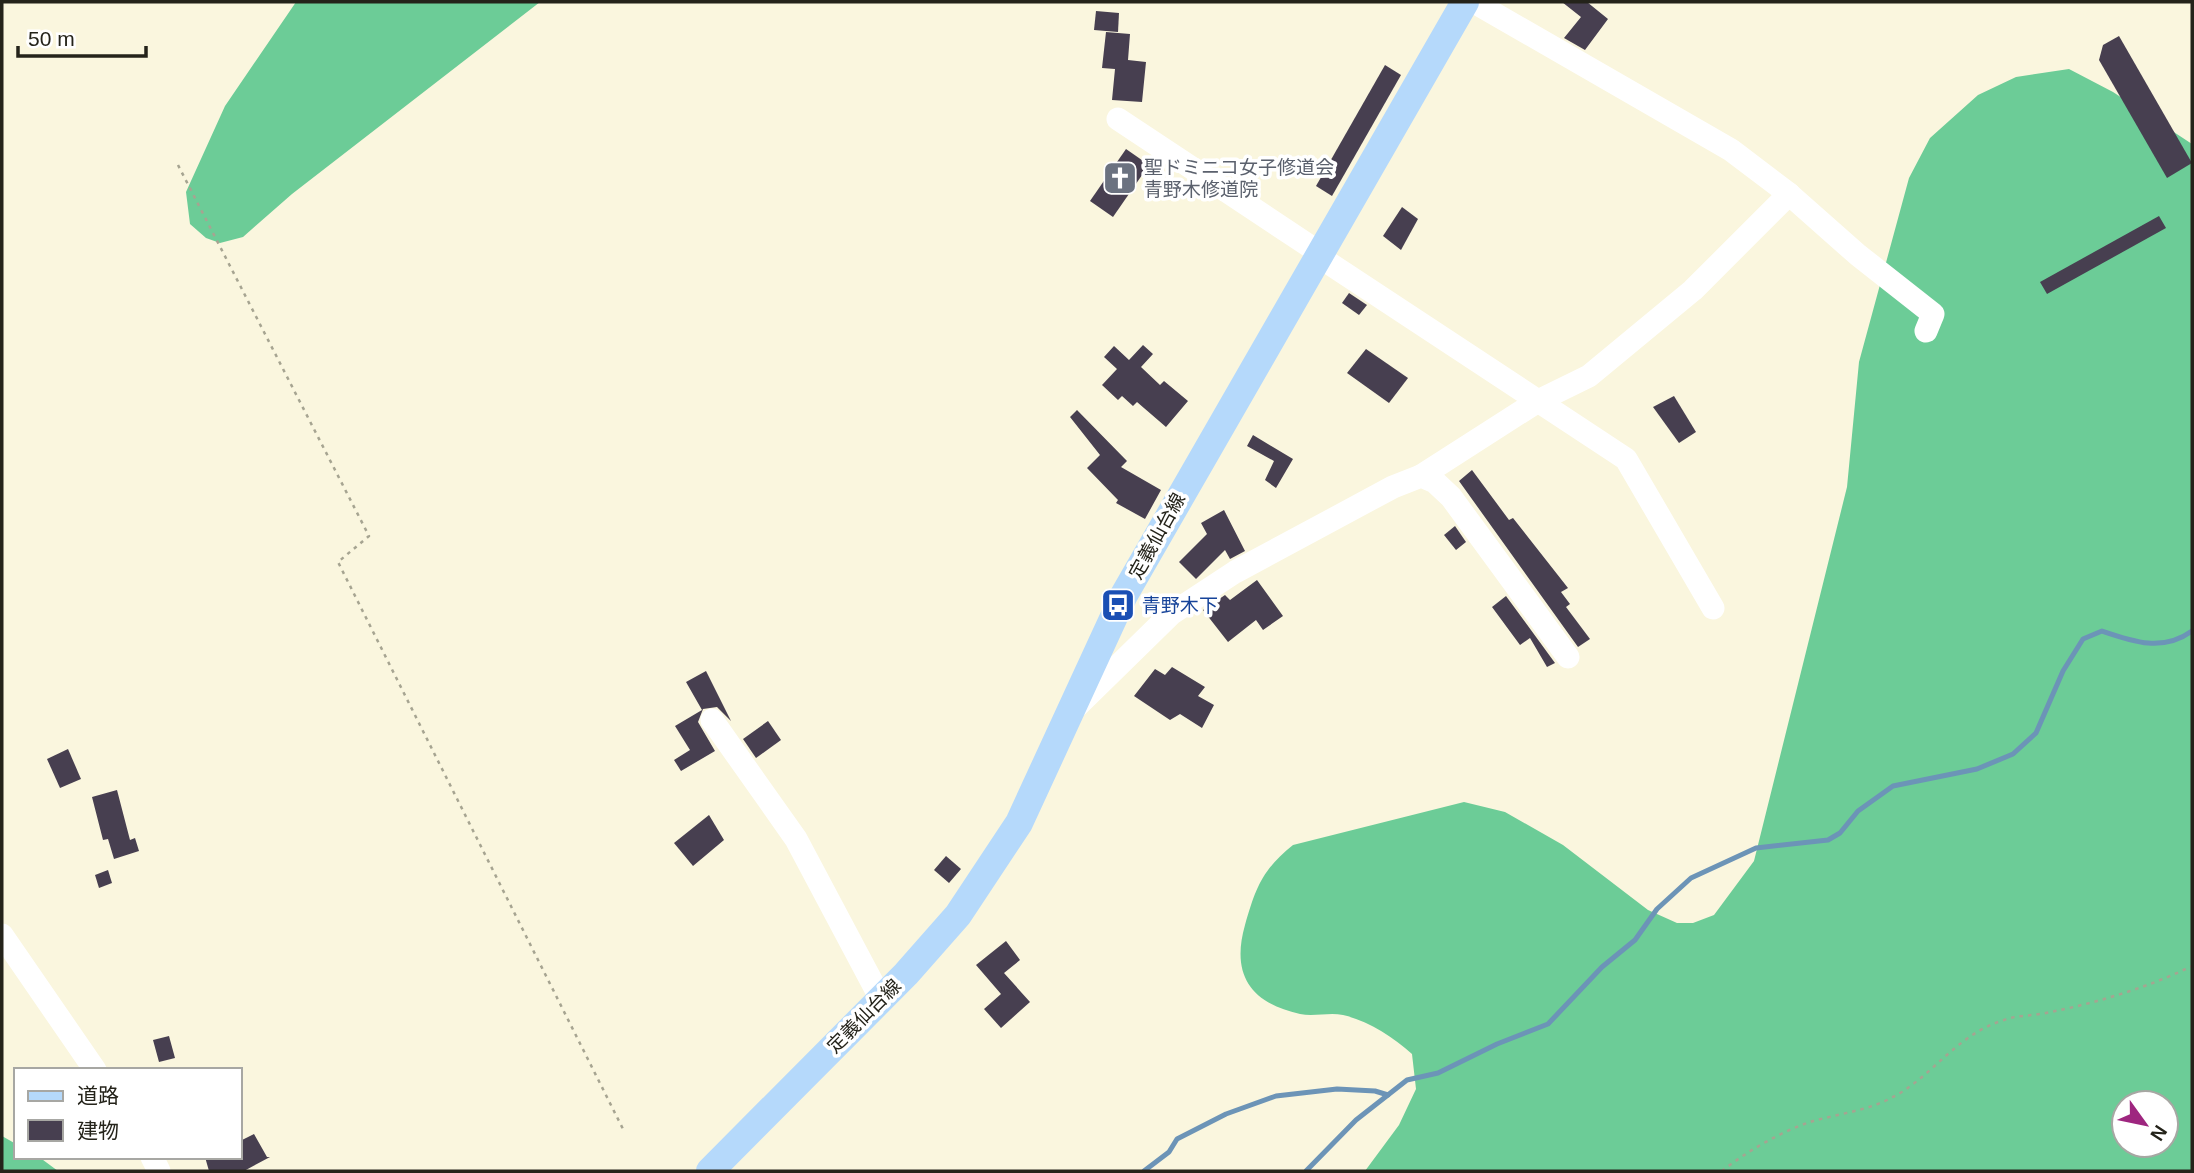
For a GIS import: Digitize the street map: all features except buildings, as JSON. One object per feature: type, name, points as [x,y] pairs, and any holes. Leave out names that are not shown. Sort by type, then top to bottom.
[{"type":"main road","name":"定義仙台線","points":[[719,1168],[958,915],[1019,823],[1131,583],[1465,2]]},
{"type":"street","points":[[1474,2],[1731,150],[1789,194],[1858,255],[1933,314],[1926,331]]},
{"type":"street","points":[[1118,119],[1626,459],[1713,608]]},
{"type":"street","points":[[1070,713],[1171,614],[1235,572],[1393,487],[1421,475],[1538,401],[1600,367],[1693,290],[1789,194]]},
{"type":"street","points":[[1421,475],[1435,482],[1451,498],[1568,657]]},
{"type":"street","points":[[712,720],[796,839],[881,999]]},
{"type":"street","points":[[2,935],[94,1068]]},
{"type":"path","points":[[178,166],[369,536],[338,562],[624,1131]]},
{"type":"path","points":[[1722,1171],[1738,1158],[1807,1123],[1888,1100],[1903,1092],[1952,1048],[1978,1031],[2005,1019],[2047,1013],[2145,987],[2192,966]]},
{"type":"green space","points":[[296,2],[540,2],[292,194],[243,237],[220,243],[206,238],[190,224],[186,192],[225,106]]},
{"type":"green space","points":[[2069,69],[2113,92],[2192,144],[2192,1171],[1365,1171],[1399,1125],[1416,1089],[1412,1054],[1389,1036],[1362,1021],[1338,1014],[1300,1014],[1283,1009],[1268,1002],[1248,984],[1243,972],[1241,942],[1253,900],[1267,871],[1293,845],[1464,802],[1505,812],[1563,845],[1648,910],[1677,923],[1693,923],[1714,915],[1754,861],[1847,487],[1859,362],[1909,178],[1930,138],[1978,95],[2016,77]]},
{"type":"green space","points":[[2,1136],[14,1143],[14,1159],[42,1159],[58,1171],[2,1171]]},
{"type":"waterway","points":[[1306,1171],[1356,1120],[1407,1080],[1438,1073],[1497,1044],[1548,1024],[1602,967],[1635,940],[1657,909],[1691,878],[1756,848],[1828,840],[1840,833],[1858,811],[1893,786],[1977,769],[2013,754],[2036,733],[2063,671],[2083,639],[2102,631],[2125,639],[2159,643],[2192,631]]},
{"type":"waterway","points":[[1144,1171],[1169,1152],[1177,1139],[1226,1114],[1276,1096],[1337,1089],[1375,1091],[1388,1095]]},
{"type":"place","name":"聖ドミニコ女子修道会 青野木修道院","points":[[1120,178]]},
{"type":"place","name":"青野木下","points":[[1118,605]]}]
